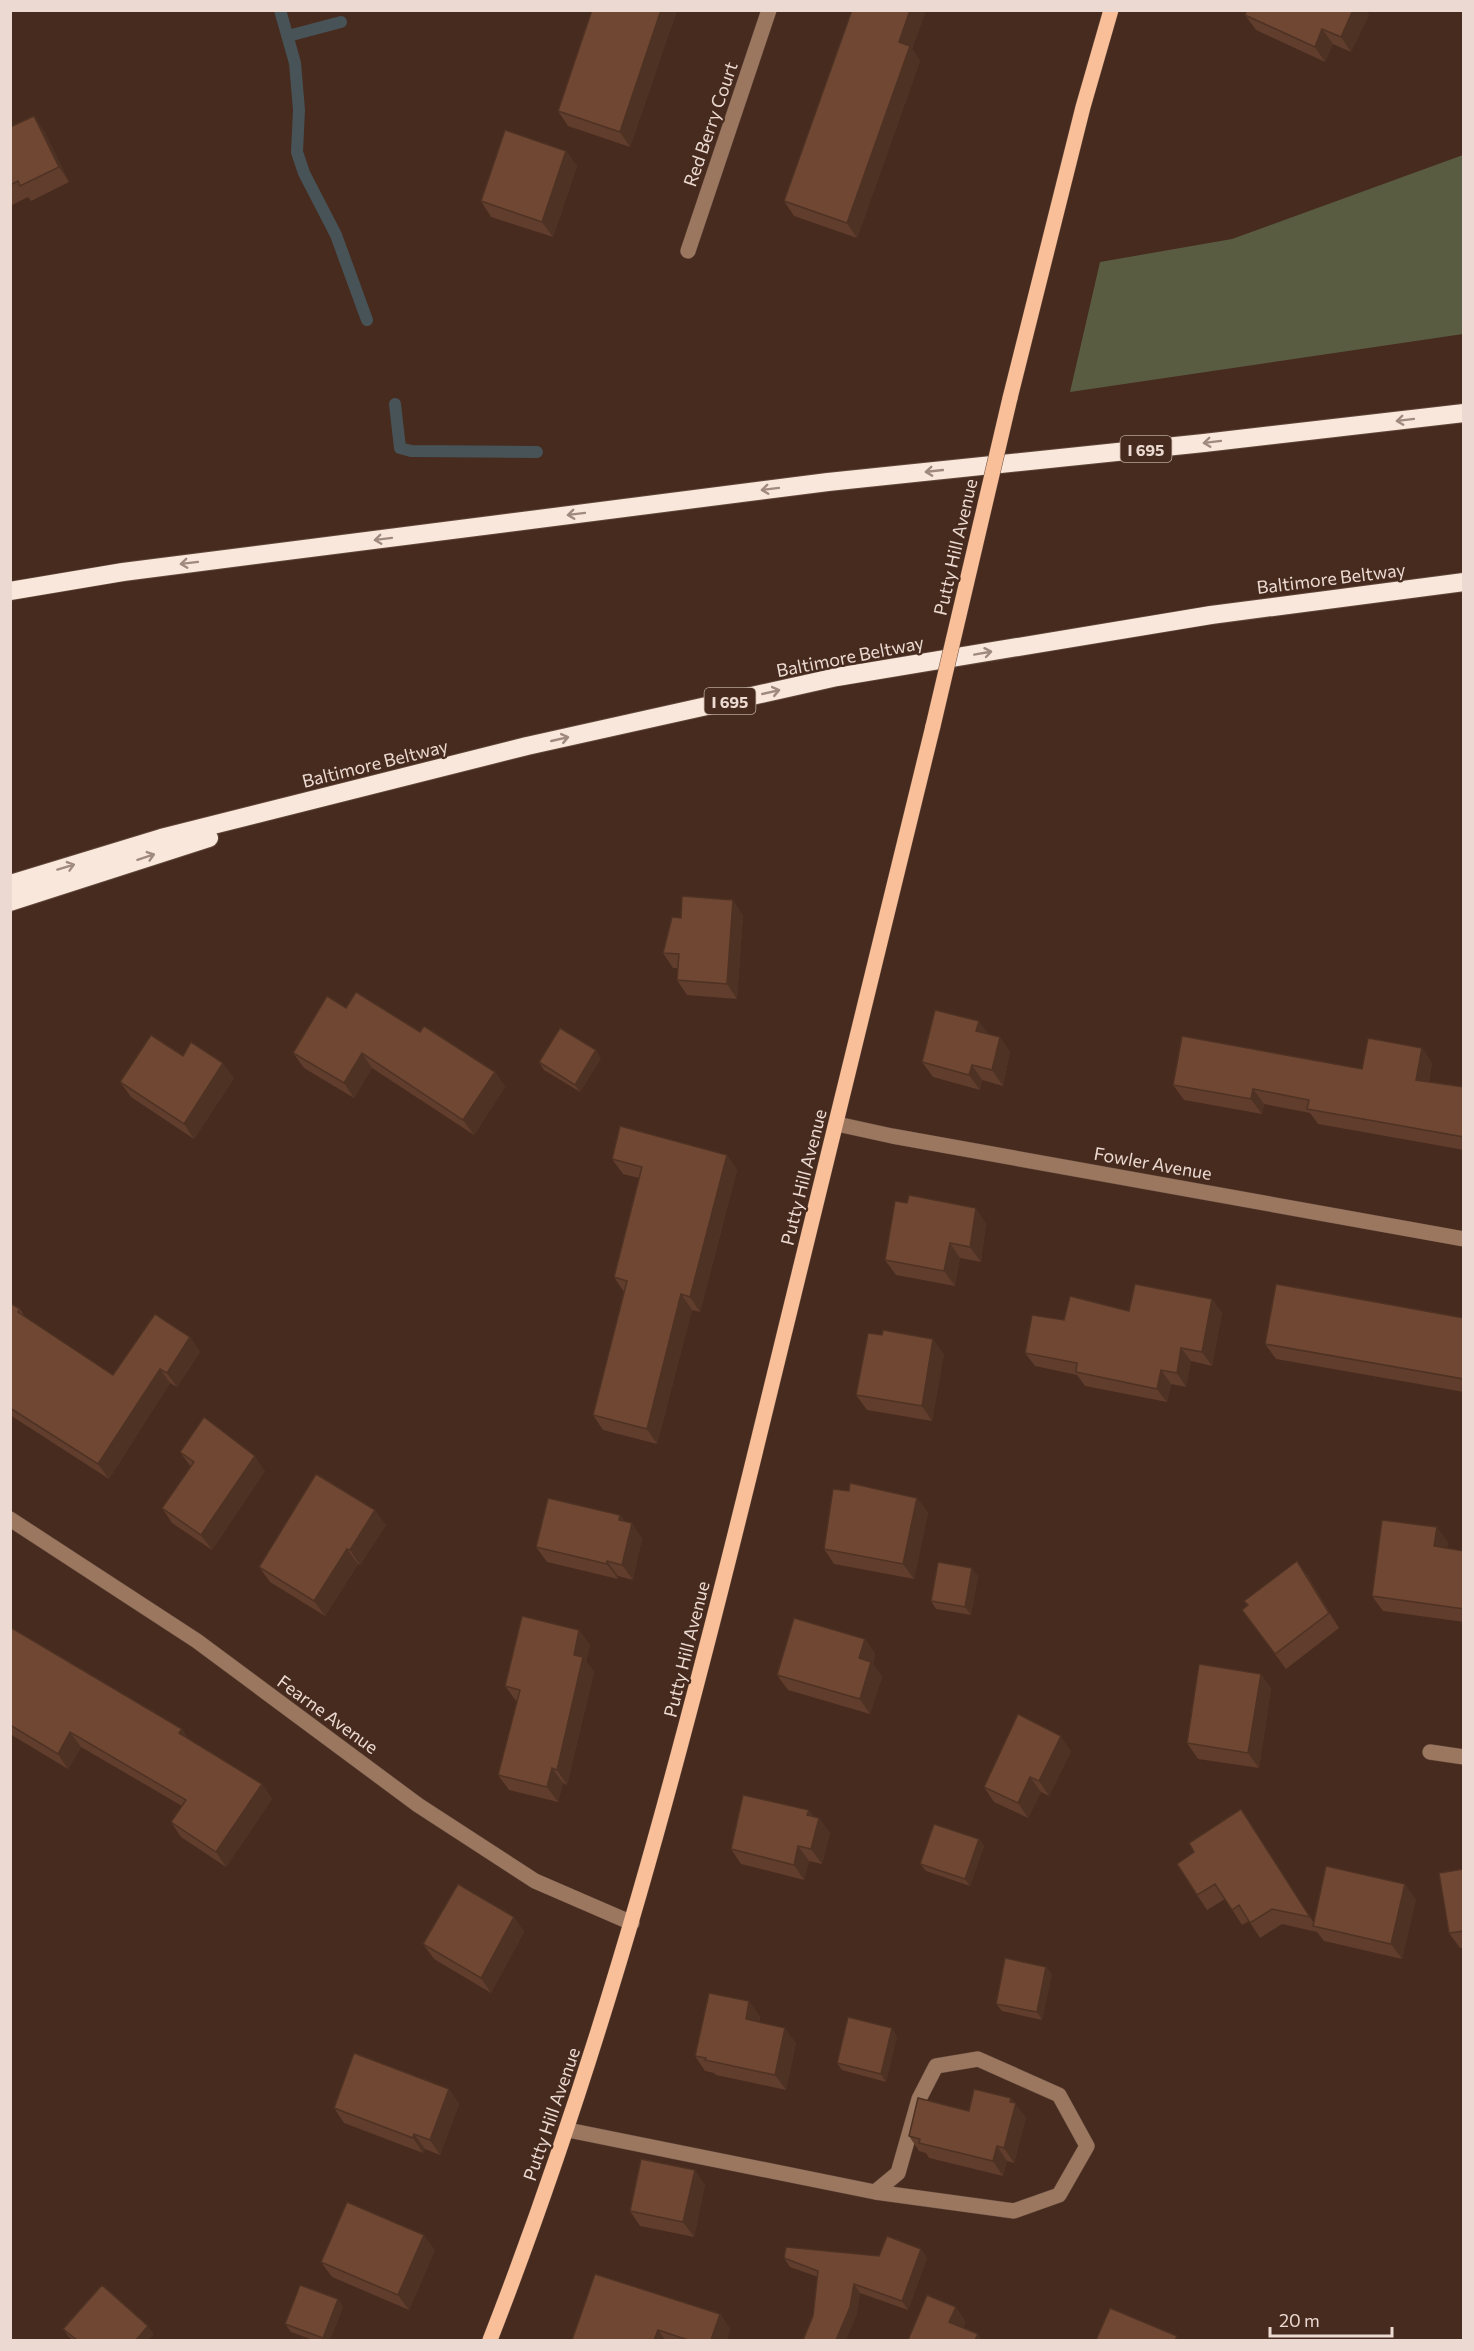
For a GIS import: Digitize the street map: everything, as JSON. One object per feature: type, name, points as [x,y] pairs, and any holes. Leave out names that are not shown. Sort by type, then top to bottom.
[{"type":"highway","name":"I 695","points":[[10,591],[123,572],[828,482],[1464,413]]},
{"type":"highway","name":"Baltimore Beltway","points":[[10,884],[161,838],[527,746],[837,677],[1211,615],[1464,582]]},
{"type":"highway","points":[[10,902],[162,852],[527,746]]},
{"type":"main road","name":"Putty Hill Avenue","points":[[490,2340],[568,2130],[632,1923],[714,1623],[837,1124],[1010,398],[1083,106],[1111,10]]},
{"type":"street","name":"Red Berry Court","points":[[688,251],[769,10]]},
{"type":"street","name":"Fowler Avenue","points":[[837,1124],[892,1136],[1464,1239]]},
{"type":"street","name":"Fearne Avenue","points":[[10,1519],[197,1641],[437,1817],[535,1881],[632,1923]]},
{"type":"street","points":[[1430,1752],[1464,1757]]},
{"type":"street","points":[[568,2130],[875,2192],[1014,2211],[1059,2195],[1087,2146],[1059,2095],[978,2059],[936,2066],[919,2099],[898,2173],[875,2192]]},
{"type":"green space","points":[[1463,155],[1463,334],[1070,392],[1100,262],[1232,239]]},
{"type":"building","points":[[592,10],[661,10],[620,132],[558,111]]},
{"type":"building","points":[[852,10],[910,10],[899,42],[910,46],[847,223],[784,201]]},
{"type":"building","points":[[1247,10],[1353,10],[1341,37],[1322,29],[1315,47],[1245,15]]},
{"type":"building","points":[[34,116],[59,167],[20,186],[18,181],[10,185],[10,127]]},
{"type":"building","points":[[505,130],[566,151],[542,222],[481,201]]},
{"type":"building","points":[[682,896],[733,900],[727,984],[677,980],[679,954],[663,953],[672,917],[681,918]]},
{"type":"building","points":[[356,992],[420,1032],[424,1026],[495,1072],[463,1120],[362,1053],[344,1083],[293,1053],[327,996],[346,1008]]},
{"type":"building","points":[[935,1010],[979,1021],[976,1031],[1000,1037],[992,1070],[972,1065],[969,1075],[922,1062]]},
{"type":"building","points":[[560,1028],[596,1050],[575,1085],[539,1062]]},
{"type":"building","points":[[151,1035],[183,1056],[191,1042],[223,1063],[184,1124],[120,1082]]},
{"type":"building","points":[[1182,1036],[1362,1069],[1368,1038],[1422,1048],[1416,1080],[1464,1087],[1464,1137],[1307,1109],[1309,1100],[1253,1089],[1251,1099],[1173,1085]]},
{"type":"building","points":[[620,1126],[727,1155],[690,1297],[681,1294],[647,1429],[593,1415],[627,1281],[614,1277],[642,1167],[612,1159]]},
{"type":"building","points":[[909,1195],[976,1208],[970,1247],[950,1243],[944,1271],[885,1260],[895,1201],[907,1203]]},
{"type":"building","points":[[1135,1284],[1212,1299],[1202,1352],[1181,1348],[1177,1373],[1161,1370],[1157,1389],[1076,1372],[1077,1363],[1025,1353],[1032,1315],[1064,1320],[1070,1296],[1129,1311]]},
{"type":"building","points":[[1276,1284],[1464,1318],[1464,1379],[1265,1344]]},
{"type":"building","points":[[10,1303],[20,1309],[18,1312],[113,1375],[155,1314],[190,1337],[167,1373],[160,1369],[98,1464],[10,1408]]},
{"type":"building","points":[[883,1330],[933,1339],[922,1406],[856,1395],[868,1333],[882,1335]]},
{"type":"building","points":[[204,1417],[255,1456],[201,1535],[162,1508],[194,1462],[180,1452]]},
{"type":"building","points":[[316,1474],[375,1510],[314,1601],[259,1567]]},
{"type":"building","points":[[850,1483],[917,1498],[903,1564],[824,1549],[833,1489],[849,1491]]},
{"type":"building","points":[[548,1498],[620,1515],[619,1520],[632,1523],[622,1565],[607,1561],[607,1564],[536,1547]]},
{"type":"building","points":[[1382,1520],[1437,1527],[1434,1546],[1464,1551],[1464,1609],[1372,1596]]},
{"type":"building","points":[[1297,1561],[1329,1613],[1275,1654],[1242,1610],[1248,1605],[1244,1601]]},
{"type":"building","points":[[938,1562],[972,1568],[965,1607],[931,1601]]},
{"type":"building","points":[[522,1616],[579,1630],[574,1655],[583,1657],[557,1770],[552,1768],[547,1787],[498,1775],[520,1690],[505,1686]]},
{"type":"building","points":[[794,1618],[865,1639],[859,1658],[871,1662],[860,1699],[777,1675]]},
{"type":"building","points":[[10,1627],[182,1729],[179,1733],[262,1784],[216,1852],[171,1822],[186,1800],[70,1732],[58,1754],[10,1725]]},
{"type":"building","points":[[1199,1664],[1261,1674],[1248,1753],[1187,1743]]},
{"type":"building","points":[[1018,1714],[1061,1736],[1039,1781],[1030,1777],[1018,1803],[984,1787]]},
{"type":"building","points":[[743,1795],[809,1810],[807,1815],[819,1818],[811,1849],[798,1846],[794,1865],[731,1849]]},
{"type":"building","points":[[1241,1809],[1310,1917],[1272,1909],[1250,1923],[1239,1905],[1232,1910],[1215,1884],[1197,1895],[1177,1864],[1194,1852],[1189,1843]]},
{"type":"building","points":[[934,1824],[979,1839],[965,1879],[920,1864]]},
{"type":"building","points":[[1326,1866],[1405,1884],[1391,1944],[1313,1926]]},
{"type":"building","points":[[1464,1869],[1464,1931],[1449,1933],[1439,1873]]},
{"type":"building","points":[[458,1884],[514,1917],[481,1978],[423,1944]]},
{"type":"building","points":[[1005,1958],[1046,1967],[1037,2012],[996,2004]]},
{"type":"building","points":[[709,1993],[749,2001],[746,2019],[785,2028],[775,2075],[695,2056]]},
{"type":"building","points":[[848,2017],[892,2028],[881,2074],[837,2063]]},
{"type":"building","points":[[354,2053],[449,2089],[430,2140],[414,2134],[413,2138],[334,2108]]},
{"type":"building","points":[[974,2089],[1011,2098],[1010,2102],[1016,2103],[1004,2148],[997,2146],[993,2161],[919,2143],[920,2139],[909,2136],[918,2098],[969,2111]]},
{"type":"building","points":[[641,2159],[695,2170],[683,2222],[630,2211]]},
{"type":"building","points":[[347,2202],[424,2235],[398,2295],[321,2262]]},
{"type":"building","points":[[887,2236],[921,2249],[902,2301],[854,2284],[850,2307],[836,2340],[803,2340],[813,2316],[818,2271],[784,2258],[786,2247],[879,2256]]},
{"type":"building","points":[[595,2274],[720,2314],[711,2340],[688,2340],[658,2330],[654,2340],[572,2340]]},
{"type":"building","points":[[102,2285],[148,2326],[136,2340],[77,2340],[63,2329]]},
{"type":"building","points":[[300,2285],[338,2299],[323,2338],[285,2324]]},
{"type":"building","points":[[927,2295],[956,2307],[949,2322],[978,2334],[975,2340],[908,2340]]},
{"type":"building","points":[[1110,2308],[1177,2336],[1175,2340],[1096,2340]]},
{"type":"waterway","points":[[280,10],[295,63],[299,110],[297,152],[304,173],[336,235],[367,320]]},
{"type":"waterway","points":[[288,36],[341,22]]},
{"type":"waterway","points":[[395,404],[400,448],[411,451],[537,452]]}]
